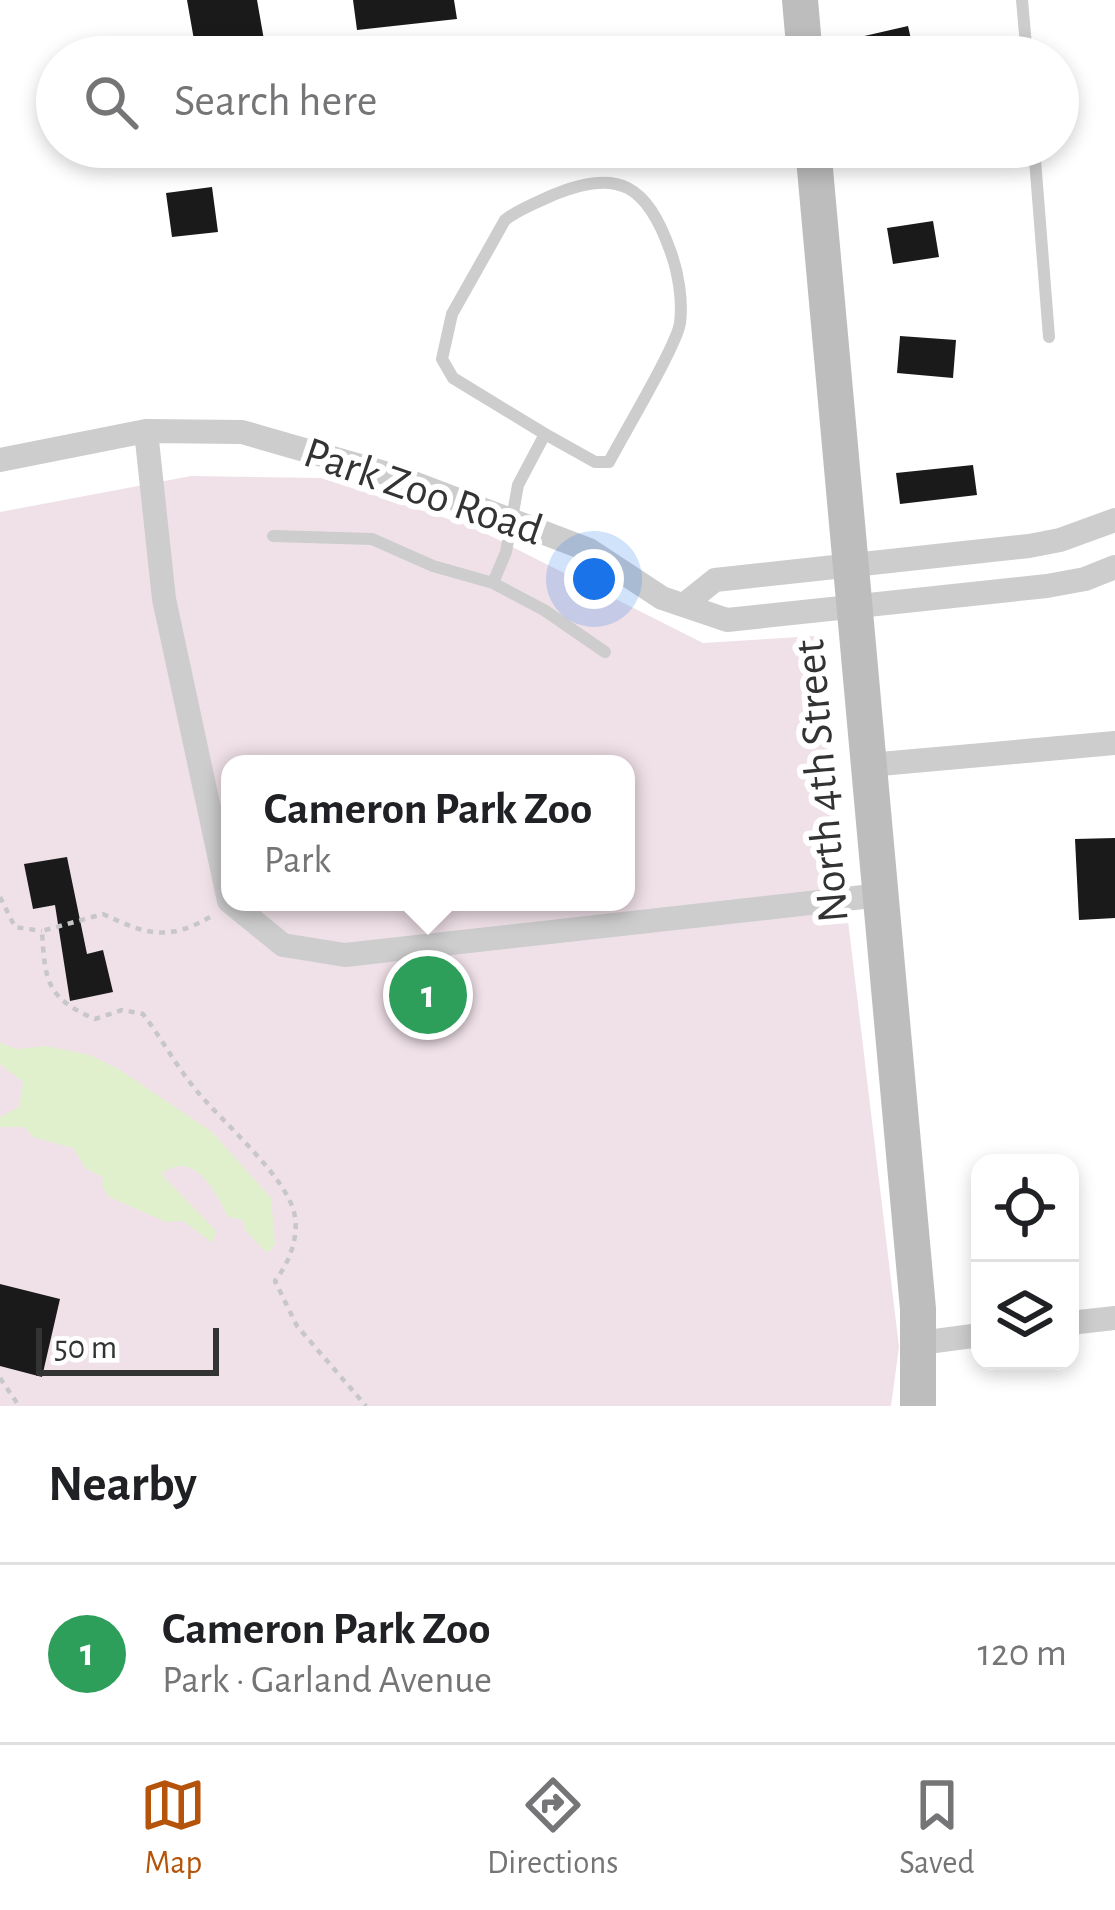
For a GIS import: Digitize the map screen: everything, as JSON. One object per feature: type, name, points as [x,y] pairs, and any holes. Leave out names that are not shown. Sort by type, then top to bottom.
[{"type":"main road","points":[[800,0],[803,36]]},
{"type":"main road","name":"North 4th Street","points":[[815,168],[920,1343],[917,1406]]},
{"type":"street","points":[[146,431],[164,598],[221,864]]},
{"type":"street","name":"Park Zoo Road","points":[[0,460],[146,431],[242,432],[395,476],[589,550],[662,598],[727,620],[1047,586],[1115,567]]},
{"type":"street","points":[[685,604],[716,580],[1029,546],[1115,520]]},
{"type":"street","points":[[869,765],[1115,743]]},
{"type":"street","points":[[241,911],[283,945],[345,956],[881,895]]},
{"type":"street","points":[[1079,1322],[1115,1318]]},
{"type":"street","points":[[920,1343],[971,1336]]},
{"type":"lane","points":[[1022,0],[1025,36]]},
{"type":"lane","points":[[1036,168],[1049,338]]},
{"type":"lane","points":[[605,180],[624,185],[645,197],[660,222],[676,267],[680,326],[609,461],[595,462],[545,434],[453,378],[442,359],[452,314],[505,220],[516,211],[565,190],[605,180]]},
{"type":"lane","points":[[494,583],[506,552],[518,485],[545,434]]},
{"type":"lane","points":[[273,536],[372,539],[433,566],[494,583],[605,652]]},
{"type":"path","points":[[0,897],[15,927],[43,931],[103,914],[140,931],[184,932],[210,917]]},
{"type":"path","points":[[43,931],[44,971],[62,1005],[94,1019],[122,1010],[142,1014],[194,1088],[274,1176],[294,1212],[290,1262],[275,1281],[297,1326],[367,1406]]},
{"type":"path","points":[[0,1378],[19,1406]]},
{"type":"shaded area","points":[[191,476],[321,478],[473,527],[703,643],[814,636],[899,1347],[891,1406],[0,1406],[0,512]]},
{"type":"shaded area","points":[[0,1043],[17,1049],[46,1046],[90,1055],[212,1132],[271,1198],[275,1245],[267,1253],[246,1231],[243,1220],[228,1217],[202,1176],[184,1166],[161,1174],[216,1231],[213,1243],[183,1221],[166,1222],[109,1197],[103,1177],[86,1169],[73,1148],[33,1137],[25,1127],[0,1127],[0,1117],[19,1107],[23,1082],[0,1064]]},
{"type":"building","points":[[187,0],[257,0],[263,36],[193,36]]},
{"type":"building","points":[[353,0],[454,0],[457,19],[357,30]]},
{"type":"building","points":[[908,26],[910,36],[864,36]]},
{"type":"building","points":[[212,187],[218,232],[172,237],[166,193]]},
{"type":"building","points":[[933,221],[939,257],[893,264],[887,228]]},
{"type":"building","points":[[900,336],[956,340],[953,378],[897,373]]},
{"type":"building","points":[[973,465],[977,495],[900,504],[896,473]]},
{"type":"building","points":[[1115,838],[1115,918],[1079,920],[1075,839]]},
{"type":"building","points":[[67,857],[87,954],[103,950],[113,992],[70,1001],[55,905],[33,909],[24,864]]},
{"type":"building","points":[[0,1284],[60,1299],[42,1377],[0,1366]]},
{"type":"place","name":"Cameron Park Zoo","points":[[428,995]]}]
